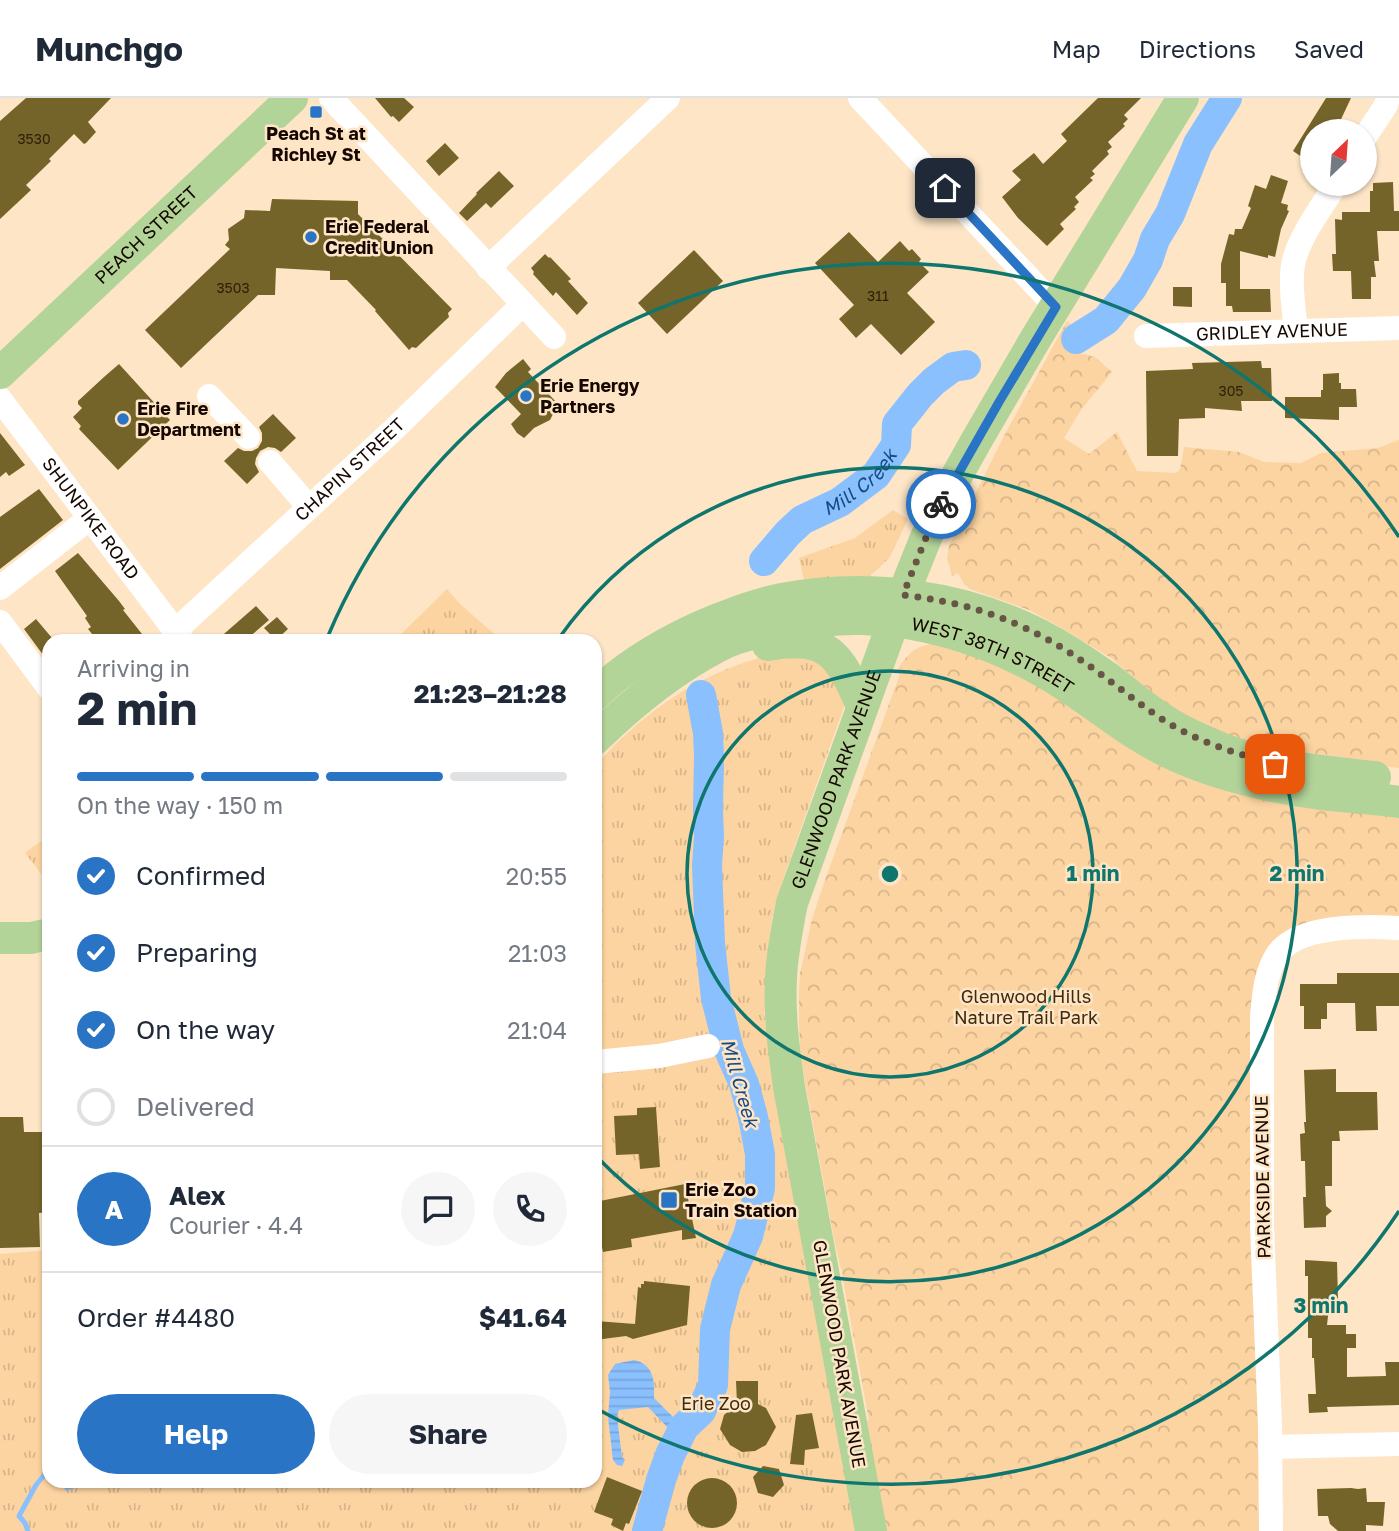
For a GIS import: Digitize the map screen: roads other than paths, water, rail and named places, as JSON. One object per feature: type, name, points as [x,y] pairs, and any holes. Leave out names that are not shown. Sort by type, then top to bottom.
[{"type":"main road","name":"PEACH STREET","points":[[0,373],[292,98]]},
{"type":"main road","name":"GLENWOOD PARK AVENUE","points":[[871,1531],[789,1087],[782,1024],[781,980],[785,937],[792,903],[898,608],[941,504],[981,432],[1183,98]]},
{"type":"main road","name":"WEST 38TH STREET","points":[[602,732],[629,707],[719,645],[809,621],[826,593],[862,592],[940,631],[1012,655],[1060,681],[1144,739],[1171,754],[1213,771],[1284,788],[1399,802]]},
{"type":"main road","name":"WEST 38TH STREET","points":[[602,689],[638,660],[678,637],[713,621],[758,606],[780,599],[809,621]]},
{"type":"main road","name":"WEST 38TH STREET","points":[[898,608],[957,603],[981,610],[1042,636],[1104,675],[1157,716],[1211,744],[1250,758],[1285,766],[1399,781]]},
{"type":"main road","points":[[809,621],[825,648],[848,673],[862,706]]},
{"type":"main road","points":[[0,939],[42,938]]},
{"type":"street","points":[[331,98],[554,337]]},
{"type":"street","points":[[488,268],[668,98]]},
{"type":"street","points":[[860,98],[1056,307]]},
{"type":"street","points":[[1377,119],[1388,98]]},
{"type":"street","points":[[1296,331],[1293,262],[1328,196]]},
{"type":"street","name":"CHAPIN STREET","points":[[180,634],[523,305]]},
{"type":"street","name":"GRIDLEY AVENUE","points":[[1146,336],[1399,328]]},
{"type":"street","points":[[209,396],[248,438]]},
{"type":"street","name":"SHUNPIKE ROAD","points":[[0,399],[177,634]]},
{"type":"street","points":[[270,462],[309,508]]},
{"type":"street","points":[[0,588],[90,518]]},
{"type":"street","points":[[0,622],[42,679]]},
{"type":"street","name":"PARKSIDE AVENUE","points":[[1272,1531],[1262,1226],[1262,1017],[1265,983],[1279,952],[1296,939],[1324,930],[1399,928]]},
{"type":"street","points":[[602,1061],[659,1056],[708,1046]]},
{"type":"street","points":[[1270,1447],[1399,1444]]},
{"type":"water","points":[[634,1360],[649,1369],[653,1379],[654,1398],[674,1418],[670,1430],[648,1407],[619,1410],[617,1417],[622,1457],[625,1460],[622,1466],[613,1460],[608,1417],[608,1375],[615,1364]]},
{"type":"waterway","name":"Mill Creek","points":[[1076,339],[1106,320],[1132,288],[1170,214],[1198,144],[1227,98]]},
{"type":"waterway","name":"Mill Creek","points":[[764,561],[802,520],[840,502],[876,475],[896,445],[897,424],[920,395],[953,367],[966,365]]},
{"type":"waterway","name":"Mill Creek","points":[[647,1531],[670,1455],[684,1427],[701,1411],[713,1385],[715,1329],[726,1285],[748,1236],[760,1188],[760,1154],[753,1117],[744,1084],[729,1050],[716,998],[710,943],[707,865],[708,733],[701,695]]},
{"type":"waterway","points":[[28,1531],[19,1516],[42,1478]]},
{"type":"place","name":"Peach St at Richley St","points":[[316,112]]},
{"type":"place","name":"Erie Federal Credit Union","points":[[311,237]]},
{"type":"place","name":"Erie Energy Partners","points":[[526,396]]},
{"type":"place","name":"Erie Fire Department","points":[[123,419]]},
{"type":"place","name":"Erie Zoo Train Station","points":[[669,1200]]},
{"type":"park label","name":"Glenwood Hills Nature Trail Park","points":[[1026,1007]]},
{"type":"park label","name":"Erie Zoo","points":[[716,1404]]}]
